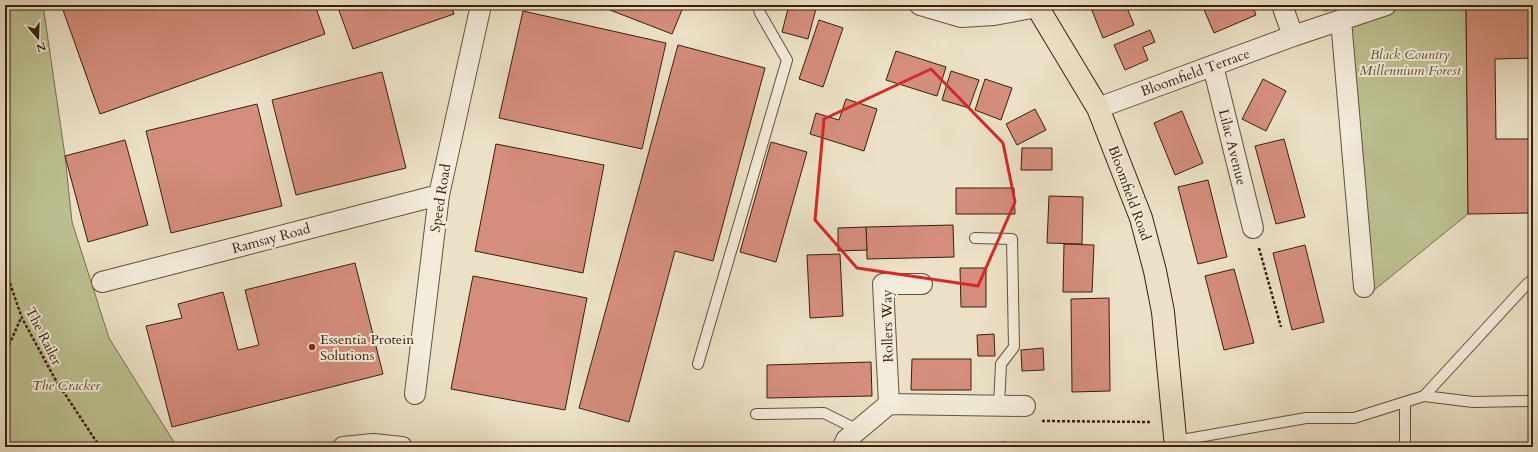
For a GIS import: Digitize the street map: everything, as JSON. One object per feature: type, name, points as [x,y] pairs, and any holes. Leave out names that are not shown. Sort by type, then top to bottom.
[{"type":"main road","name":"Bloomfield Road","points":[[1037,6],[1098,108],[1141,218],[1155,271],[1163,312],[1176,437]]},
{"type":"street","name":"Speed Road","points":[[415,394],[439,195],[481,5]]},
{"type":"street","points":[[920,5],[961,17],[994,15],[1037,6]]},
{"type":"street","points":[[1282,5],[1293,36]]},
{"type":"street","name":"Bloomfield Terrace","points":[[1098,108],[1293,36],[1386,5]]},
{"type":"street","points":[[1341,20],[1364,287]]},
{"type":"street","name":"Lilac Avenue","points":[[1213,66],[1253,228]]},
{"type":"street","name":"Ramsay Road","points":[[102,282],[439,195]]},
{"type":"street","name":"Rollers Way","points":[[889,404],[883,284],[922,284]]},
{"type":"street","points":[[843,447],[846,440],[889,404],[1025,406]]},
{"type":"street","points":[[343,447],[373,444],[402,447]]},
{"type":"lane","points":[[698,364],[787,60],[760,13],[758,5]]},
{"type":"lane","points":[[975,238],[1012,239],[1014,347],[1001,364],[999,405]]},
{"type":"lane","points":[[1424,396],[1527,284],[1533,280]]},
{"type":"lane","points":[[1176,437],[1306,418],[1354,418],[1424,396],[1473,402],[1533,401]]},
{"type":"lane","points":[[1404,402],[1405,446]]},
{"type":"lane","points":[[756,414],[824,413],[858,430]]},
{"type":"path","points":[[1253,228],[1281,327]]},
{"type":"path","name":"The Railer","points":[[5,269],[22,318],[55,379],[100,447]]},
{"type":"path","points":[[5,354],[22,318]]},
{"type":"path","points":[[1025,406],[1024,420],[1176,437]]},
{"type":"highlighted area","points":[[931,69],[1003,143],[1015,202],[978,286],[857,268],[815,220],[824,119]]},
{"type":"green space","name":"The Cracker","points":[[5,5],[43,5],[65,156],[72,222],[109,338],[177,447],[5,447]]},
{"type":"green space","name":"Black Country Millennium Forest","points":[[1324,5],[1466,5],[1468,214],[1373,291],[1348,7],[1324,11]]},
{"type":"building","points":[[67,5],[315,5],[325,34],[100,114],[62,7]]},
{"type":"building","points":[[337,5],[451,5],[454,14],[353,49]]},
{"type":"building","points":[[597,5],[684,5],[672,34]]},
{"type":"building","points":[[789,5],[817,5],[808,39],[782,32]]},
{"type":"building","points":[[1098,5],[1126,5],[1134,25],[1103,38],[1091,8]]},
{"type":"building","points":[[1202,5],[1252,5],[1256,15],[1214,33]]},
{"type":"building","points":[[1533,5],[1533,58],[1495,59],[1496,139],[1533,139],[1533,213],[1468,214],[1466,6]]},
{"type":"building","points":[[523,11],[666,43],[642,149],[499,118]]},
{"type":"building","points":[[819,20],[843,28],[823,87],[799,79]]},
{"type":"building","points":[[1150,30],[1155,42],[1143,47],[1148,60],[1125,70],[1114,45]]},
{"type":"building","points":[[678,45],[765,68],[713,261],[675,251],[629,422],[579,408]]},
{"type":"building","points":[[896,51],[946,67],[937,96],[886,80]]},
{"type":"building","points":[[951,71],[979,80],[969,108],[942,100]]},
{"type":"building","points":[[382,72],[406,168],[296,195],[272,100]]},
{"type":"building","points":[[985,79],[1012,88],[1001,120],[975,110]]},
{"type":"building","points":[[1263,79],[1286,91],[1266,131],[1242,119]]},
{"type":"building","points":[[846,99],[877,109],[864,151],[810,134],[816,113],[839,120]]},
{"type":"building","points":[[257,104],[282,206],[171,233],[146,131]]},
{"type":"building","points":[[1035,109],[1046,130],[1017,145],[1006,124]]},
{"type":"building","points":[[1182,111],[1203,163],[1175,175],[1154,123]]},
{"type":"building","points":[[1284,139],[1305,217],[1276,224],[1255,146]]},
{"type":"building","points":[[125,140],[148,225],[88,242],[65,156]]},
{"type":"building","points":[[771,142],[807,152],[776,262],[740,252]]},
{"type":"building","points":[[496,144],[604,165],[583,273],[475,251]]},
{"type":"building","points":[[1022,148],[1052,148],[1052,170],[1021,170]]},
{"type":"building","points":[[1208,180],[1227,257],[1198,264],[1178,187]]},
{"type":"building","points":[[956,188],[1014,188],[1015,214],[956,214]]},
{"type":"building","points":[[1049,196],[1083,197],[1082,244],[1047,243]]},
{"type":"building","points":[[953,225],[954,257],[867,259],[866,227]]},
{"type":"building","points":[[866,227],[867,250],[838,251],[838,228]]},
{"type":"building","points":[[1064,244],[1094,245],[1092,292],[1063,292]]},
{"type":"building","points":[[1305,245],[1324,322],[1292,330],[1273,253]]},
{"type":"building","points":[[840,254],[843,316],[810,318],[807,255]]},
{"type":"building","name":"Essentia Protein Solutions","points":[[355,263],[383,374],[172,427],[146,326],[182,318],[178,304],[223,292],[238,350],[259,345],[245,290]]},
{"type":"building","points":[[960,268],[986,268],[986,307],[961,307]]},
{"type":"building","points":[[1234,269],[1254,343],[1224,350],[1205,276]]},
{"type":"building","points":[[473,276],[587,298],[565,410],[451,389]]},
{"type":"building","points":[[1109,298],[1110,391],[1072,392],[1071,299]]},
{"type":"building","points":[[994,334],[995,356],[978,356],[977,335]]},
{"type":"building","points":[[1043,348],[1044,370],[1022,371],[1021,350]]},
{"type":"building","points":[[912,359],[971,359],[971,390],[911,390]]},
{"type":"building","points":[[871,362],[872,396],[767,398],[767,365]]},
{"type":"building","points":[[1006,442],[1006,447],[925,447],[925,446]]},
{"type":"building","points":[[1086,443],[1124,443],[1124,447],[1086,447]]},
{"type":"building","points":[[917,445],[917,447],[892,447]]},
{"type":"place","name":"Essentia Protein Solutions","points":[[312,347]]}]
